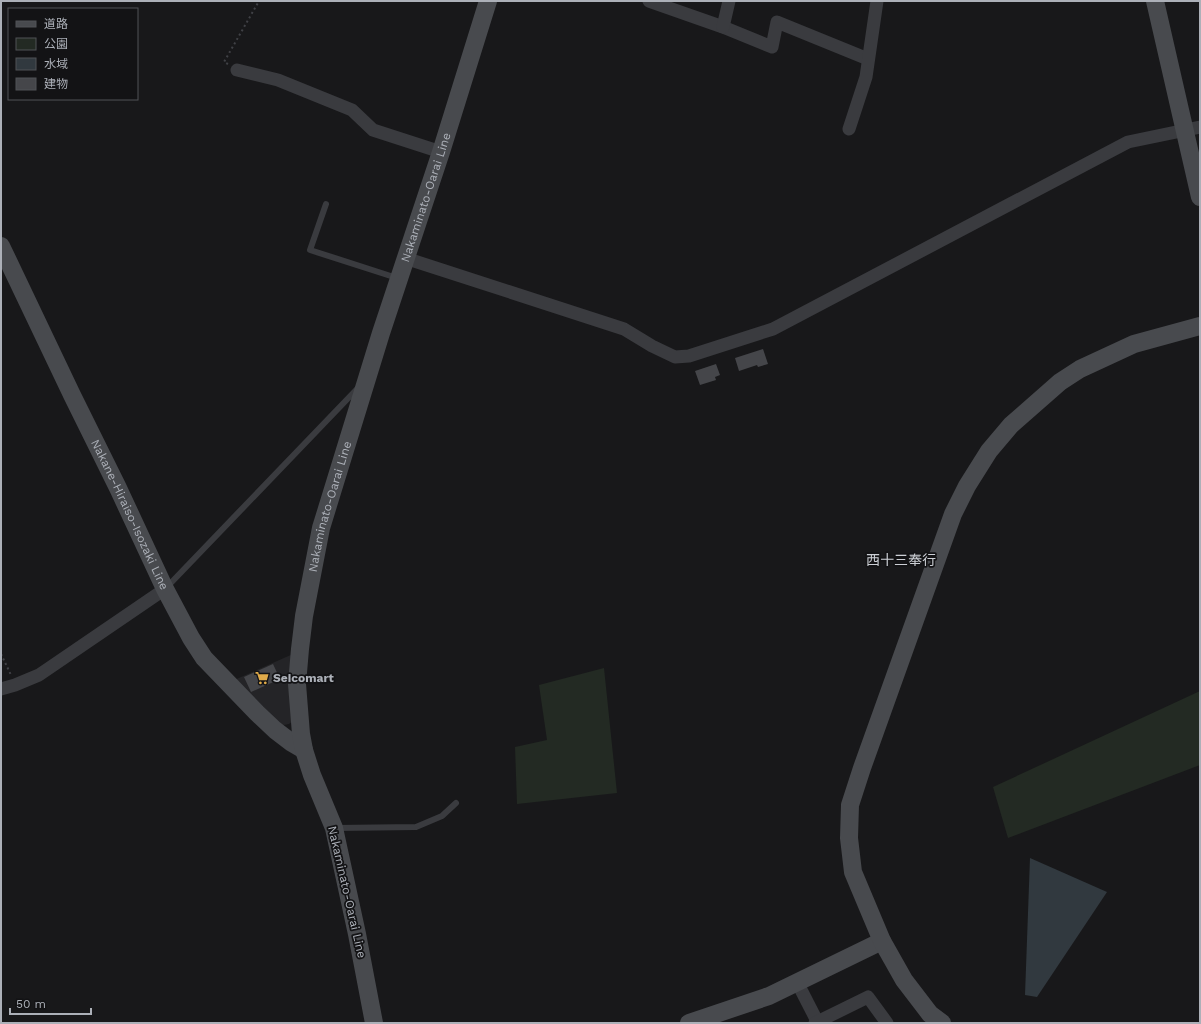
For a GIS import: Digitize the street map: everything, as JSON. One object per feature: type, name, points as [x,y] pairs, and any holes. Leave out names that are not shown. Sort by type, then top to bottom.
[{"type":"main road","name":"Nakaminato-Oarai Line","points":[[374,1023],[357,934],[334,828],[312,775],[304,750],[301,734],[297,684],[300,649],[304,616],[321,528],[405,258],[441,152],[488,1]]},
{"type":"main road","points":[[1155,1],[1192,129],[1200,197]]},
{"type":"main road","name":"Nakane-Hiraiso-Isozaki Line","points":[[1,246],[191,638],[204,658],[275,730],[304,750]]},
{"type":"main road","points":[[942,1023],[930,1014],[904,980],[882,941],[853,872],[849,838],[850,805],[953,514],[967,486],[989,451],[1011,425],[1060,382],[1080,369],[1134,344],[1200,326]]},
{"type":"main road","points":[[689,1023],[769,996],[882,941]]},
{"type":"street","points":[[648,1],[723,27],[772,47],[777,22],[868,59]]},
{"type":"street","points":[[723,27],[729,1]]},
{"type":"street","points":[[849,129],[866,77],[877,1]]},
{"type":"street","points":[[237,70],[278,80],[293,86],[352,110],[373,130],[441,152]]},
{"type":"street","points":[[405,258],[624,329],[652,346],[675,357],[690,356],[772,329],[1128,142],[1192,129]]},
{"type":"street","points":[[1,689],[15,685],[39,674],[166,589]]},
{"type":"street","points":[[797,982],[816,1023],[868,997],[887,1023]]},
{"type":"lane","points":[[326,204],[310,250],[399,278]]},
{"type":"lane","points":[[166,589],[367,378]]},
{"type":"lane","points":[[334,828],[416,827],[442,816],[456,803]]},
{"type":"path","points":[[237,70],[224,62],[259,1]]},
{"type":"path","points":[[1,654],[15,685]]},
{"type":"shaded area","points":[[293,654],[294,720],[289,724],[278,724],[232,681]]},
{"type":"green space","points":[[604,668],[617,793],[517,804],[515,747],[547,740],[539,685]]},
{"type":"green space","points":[[1200,691],[1200,765],[1008,838],[993,787]]},
{"type":"water","points":[[1030,858],[1107,892],[1037,997],[1025,995]]},
{"type":"building","points":[[763,349],[768,364],[758,367],[757,365],[739,371],[735,358]]},
{"type":"building","points":[[716,364],[720,375],[715,377],[716,380],[700,385],[695,371]]},
{"type":"building","name":"Seicomart","points":[[273,664],[280,679],[251,692],[244,677]]},
{"type":"place","name":"Seicomart","points":[[262,678]]},
{"type":"district","name":"西十三奉行","points":[[901,560]]}]
